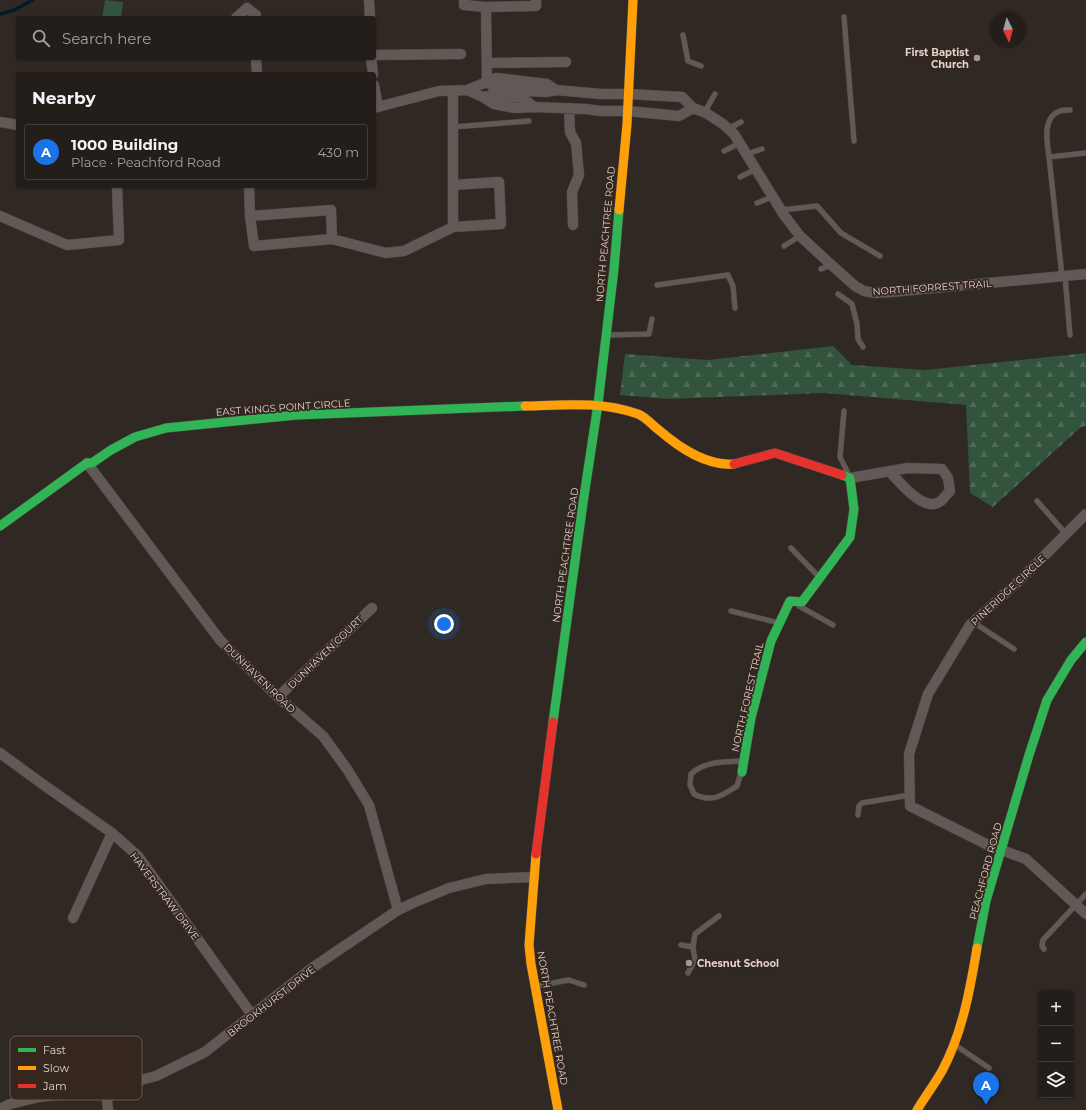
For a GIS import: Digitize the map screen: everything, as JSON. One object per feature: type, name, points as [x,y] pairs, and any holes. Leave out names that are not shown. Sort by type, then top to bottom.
[{"type":"street","points":[[369,0],[370,16]]},
{"type":"street","points":[[464,0],[464,6],[486,7],[536,6],[536,0]]},
{"type":"street","name":"NORTH PEACHTREE ROAD","points":[[558,1110],[535,987],[529,945],[534,877],[583,503],[598,404],[614,269],[627,111],[633,0]]},
{"type":"street","points":[[486,7],[487,82]]},
{"type":"street","points":[[238,16],[247,8],[256,16]]},
{"type":"street","points":[[376,55],[461,54]]},
{"type":"street","points":[[256,60],[256,72]]},
{"type":"street","points":[[371,60],[373,72]]},
{"type":"street","points":[[487,63],[566,62]]},
{"type":"street","name":"NORTH FORREST TRAIL","points":[[467,90],[496,78],[547,84],[556,90],[601,94],[682,97],[693,108],[723,124],[728,129],[740,143],[772,197],[800,236],[855,286],[864,291],[875,293],[1086,274]]},
{"type":"street","points":[[376,107],[439,91],[467,90],[483,97],[492,95],[523,98],[534,107],[627,111],[679,116],[693,108]]},
{"type":"street","points":[[453,91],[453,226]]},
{"type":"street","points":[[569,108],[570,132],[576,143],[579,175],[572,192],[573,225]]},
{"type":"street","points":[[0,122],[16,125]]},
{"type":"street","points":[[249,188],[250,216],[254,246],[332,239],[386,253],[404,250],[453,226],[501,224],[499,182],[453,185]]},
{"type":"street","points":[[0,216],[68,245],[119,240],[117,188]]},
{"type":"street","points":[[250,216],[331,210],[332,239]]},
{"type":"street","points":[[598,404],[640,415],[663,434],[685,449],[707,461],[732,464],[775,453],[850,478],[889,471],[908,468],[942,469],[948,478],[950,491],[941,501],[928,504],[917,499],[889,471]]},
{"type":"street","name":"EAST KINGS POINT CIRCLE","points":[[0,526],[86,463],[92,463],[111,450],[135,437],[166,428],[297,415],[598,404]]},
{"type":"street","name":"DUNHAVEN ROAD","points":[[86,463],[220,640],[278,697],[323,736],[347,769],[369,806],[384,854],[398,910]]},
{"type":"street","points":[[790,601],[802,602],[850,537],[854,509],[850,478]]},
{"type":"street","name":"PINERIDGE CIRCLE","points":[[1002,850],[980,841],[910,806],[909,754],[928,694],[970,625],[1021,579],[1086,514]]},
{"type":"street","name":"NORTH FOREST TRAIL","points":[[742,772],[752,718],[770,641],[790,601]]},
{"type":"street","name":"DUNHAVEN COURT","points":[[278,697],[372,608]]},
{"type":"street","name":"PEACHFORD ROAD","points":[[917,1110],[942,1071],[954,1044],[964,1013],[986,901],[1047,700],[1071,660],[1086,642]]},
{"type":"street","name":"HAVERSTRAW DRIVE","points":[[0,753],[112,833],[138,856],[252,1015]]},
{"type":"street","points":[[73,918],[112,833]]},
{"type":"street","points":[[1002,850],[1026,859],[1086,914]]},
{"type":"street","name":"BROOKHURST DRIVE","points":[[142,1080],[156,1076],[205,1052],[312,968],[398,910],[413,902],[449,888],[486,879],[534,877]]},
{"type":"street","name":"BROOKHURST DRIVE","points":[[0,1109],[10,1104],[27,1100]]},
{"type":"street","points":[[107,1100],[108,1110]]},
{"type":"lane","points":[[844,17],[854,141]]},
{"type":"lane","points":[[683,35],[688,61],[701,66]]},
{"type":"lane","points":[[704,113],[715,94]]},
{"type":"lane","points":[[1070,110],[1060,111],[1052,116],[1048,124],[1047,134],[1070,335]]},
{"type":"lane","points":[[453,127],[529,121]]},
{"type":"lane","points":[[728,129],[741,122]]},
{"type":"lane","points":[[724,151],[740,143]]},
{"type":"lane","points":[[747,154],[762,149]]},
{"type":"lane","points":[[1049,157],[1086,153]]},
{"type":"lane","points":[[740,177],[756,169]]},
{"type":"lane","points":[[757,203],[772,197]]},
{"type":"lane","points":[[781,210],[816,206],[841,233],[880,256]]},
{"type":"lane","points":[[784,246],[800,236]]},
{"type":"lane","points":[[821,269],[831,265]]},
{"type":"lane","points":[[657,285],[728,275],[734,286],[735,308]]},
{"type":"lane","points":[[838,294],[852,304],[857,324],[858,339],[862,347]]},
{"type":"lane","points":[[606,335],[649,334],[652,320]]},
{"type":"lane","points":[[844,411],[840,457],[850,478]]},
{"type":"lane","points":[[1037,501],[1066,534]]},
{"type":"lane","points":[[791,548],[820,578]]},
{"type":"lane","points":[[790,601],[833,626]]},
{"type":"lane","points":[[731,611],[780,623]]},
{"type":"lane","points":[[973,622],[1014,649]]},
{"type":"lane","points":[[742,772],[737,786],[725,794],[712,798],[701,798],[694,794],[690,785],[692,774],[700,767],[709,764],[744,761]]},
{"type":"lane","points":[[858,815],[859,806],[862,803],[910,795]]},
{"type":"lane","points":[[1044,949],[1042,946],[1043,940],[1075,904],[1086,894]]},
{"type":"lane","points":[[688,973],[695,960],[693,947],[696,934],[719,916]]},
{"type":"lane","points":[[681,945],[693,947]]},
{"type":"lane","points":[[535,987],[569,980],[584,985]]},
{"type":"lane","points":[[954,1044],[989,1068]]},
{"type":"green space","points":[[105,0],[123,2],[121,16],[102,16]]},
{"type":"green space","points":[[833,346],[852,365],[925,370],[1086,353],[1086,426],[1081,427],[993,507],[970,493],[966,405],[824,393],[669,399],[620,395],[625,354],[708,360]]},
{"type":"waterway","points":[[0,14],[14,10],[33,0]]},
{"type":"traffic: fast","points":[[553,722],[598,404],[614,269],[619,210]]},
{"type":"traffic: fast","points":[[0,526],[87,463],[92,463],[111,450],[135,437],[166,428],[297,415],[525,406]]},
{"type":"traffic: fast","points":[[742,772],[751,718],[771,641],[790,601],[802,602],[850,537],[854,509],[850,478],[842,475]]},
{"type":"traffic: fast","points":[[977,948],[986,901],[1029,755],[1047,700],[1071,660],[1086,642]]},
{"type":"traffic: slow","points":[[619,210],[627,124],[633,0]]},
{"type":"traffic: slow","points":[[525,406],[596,405],[624,410],[644,417],[676,444],[694,455],[713,462],[734,464]]},
{"type":"traffic: slow","points":[[536,854],[529,945],[531,964],[558,1110]]},
{"type":"traffic: slow","points":[[917,1110],[942,1071],[955,1042],[968,996],[977,948]]},
{"type":"traffic: jam","points":[[734,464],[775,453],[842,475]]},
{"type":"traffic: jam","points":[[536,854],[553,722]]},
{"type":"place","name":"First Baptist Church","points":[[977,58]]},
{"type":"place","name":"Chesnut School","points":[[689,963]]},
{"type":"place","name":"1000 Building","points":[[986,1105]]}]
